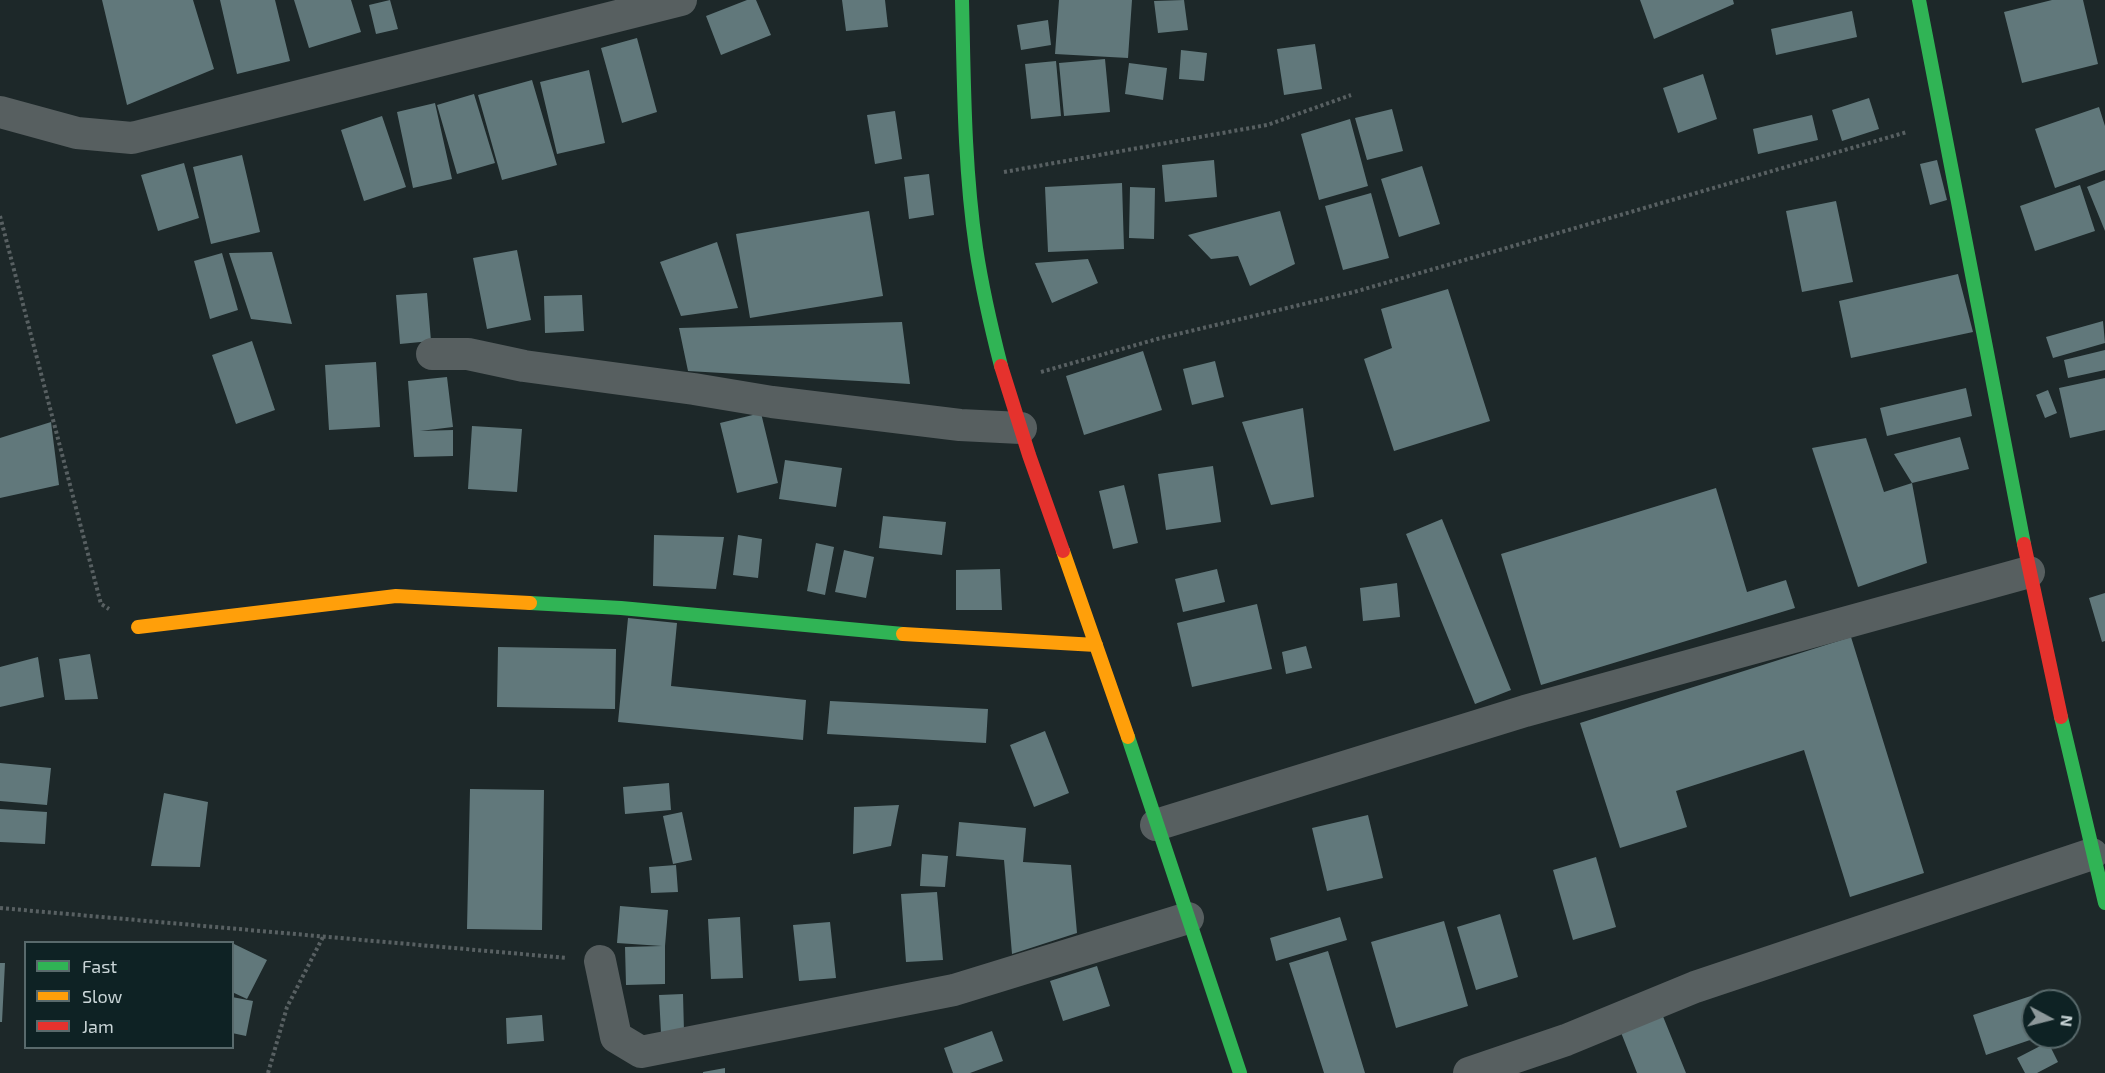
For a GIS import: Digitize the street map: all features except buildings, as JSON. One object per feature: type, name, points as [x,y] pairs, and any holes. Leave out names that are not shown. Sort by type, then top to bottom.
[{"type":"street","points":[[0,112],[77,133],[132,138],[681,0]]},
{"type":"street","points":[[962,0],[968,178],[982,284],[1005,382],[1240,1073]]},
{"type":"street","points":[[1919,0],[2029,572],[2105,903]]},
{"type":"street","points":[[432,354],[468,354],[524,366],[772,402],[960,425],[1021,428]]},
{"type":"street","points":[[1156,825],[1525,711],[2029,572]]},
{"type":"street","points":[[138,627],[396,596],[621,608],[907,634],[1096,645]]},
{"type":"street","points":[[1469,1073],[1566,1040],[1695,987],[2092,854]]},
{"type":"street","points":[[600,961],[616,1037],[641,1052],[954,990],[1188,918]]},
{"type":"path","points":[[968,178],[1268,125],[1351,95]]},
{"type":"path","points":[[1005,382],[1157,339],[1365,288],[1942,122]]},
{"type":"path","points":[[0,216],[101,604],[138,627]]},
{"type":"path","points":[[0,908],[600,961]]},
{"type":"path","points":[[268,1073],[287,1007],[322,937]]},
{"type":"traffic: fast","points":[[962,0],[965,124],[972,217],[984,293],[1001,366]]},
{"type":"traffic: fast","points":[[1919,0],[2024,544]]},
{"type":"traffic: fast","points":[[530,603],[621,608],[903,634]]},
{"type":"traffic: fast","points":[[2061,717],[2105,903]]},
{"type":"traffic: fast","points":[[1128,737],[1240,1073]]},
{"type":"traffic: slow","points":[[1063,551],[1128,737]]},
{"type":"traffic: slow","points":[[138,627],[396,596],[530,603]]},
{"type":"traffic: slow","points":[[903,634],[1096,645]]},
{"type":"traffic: jam","points":[[1001,366],[1063,551]]},
{"type":"traffic: jam","points":[[2024,544],[2061,717]]}]
